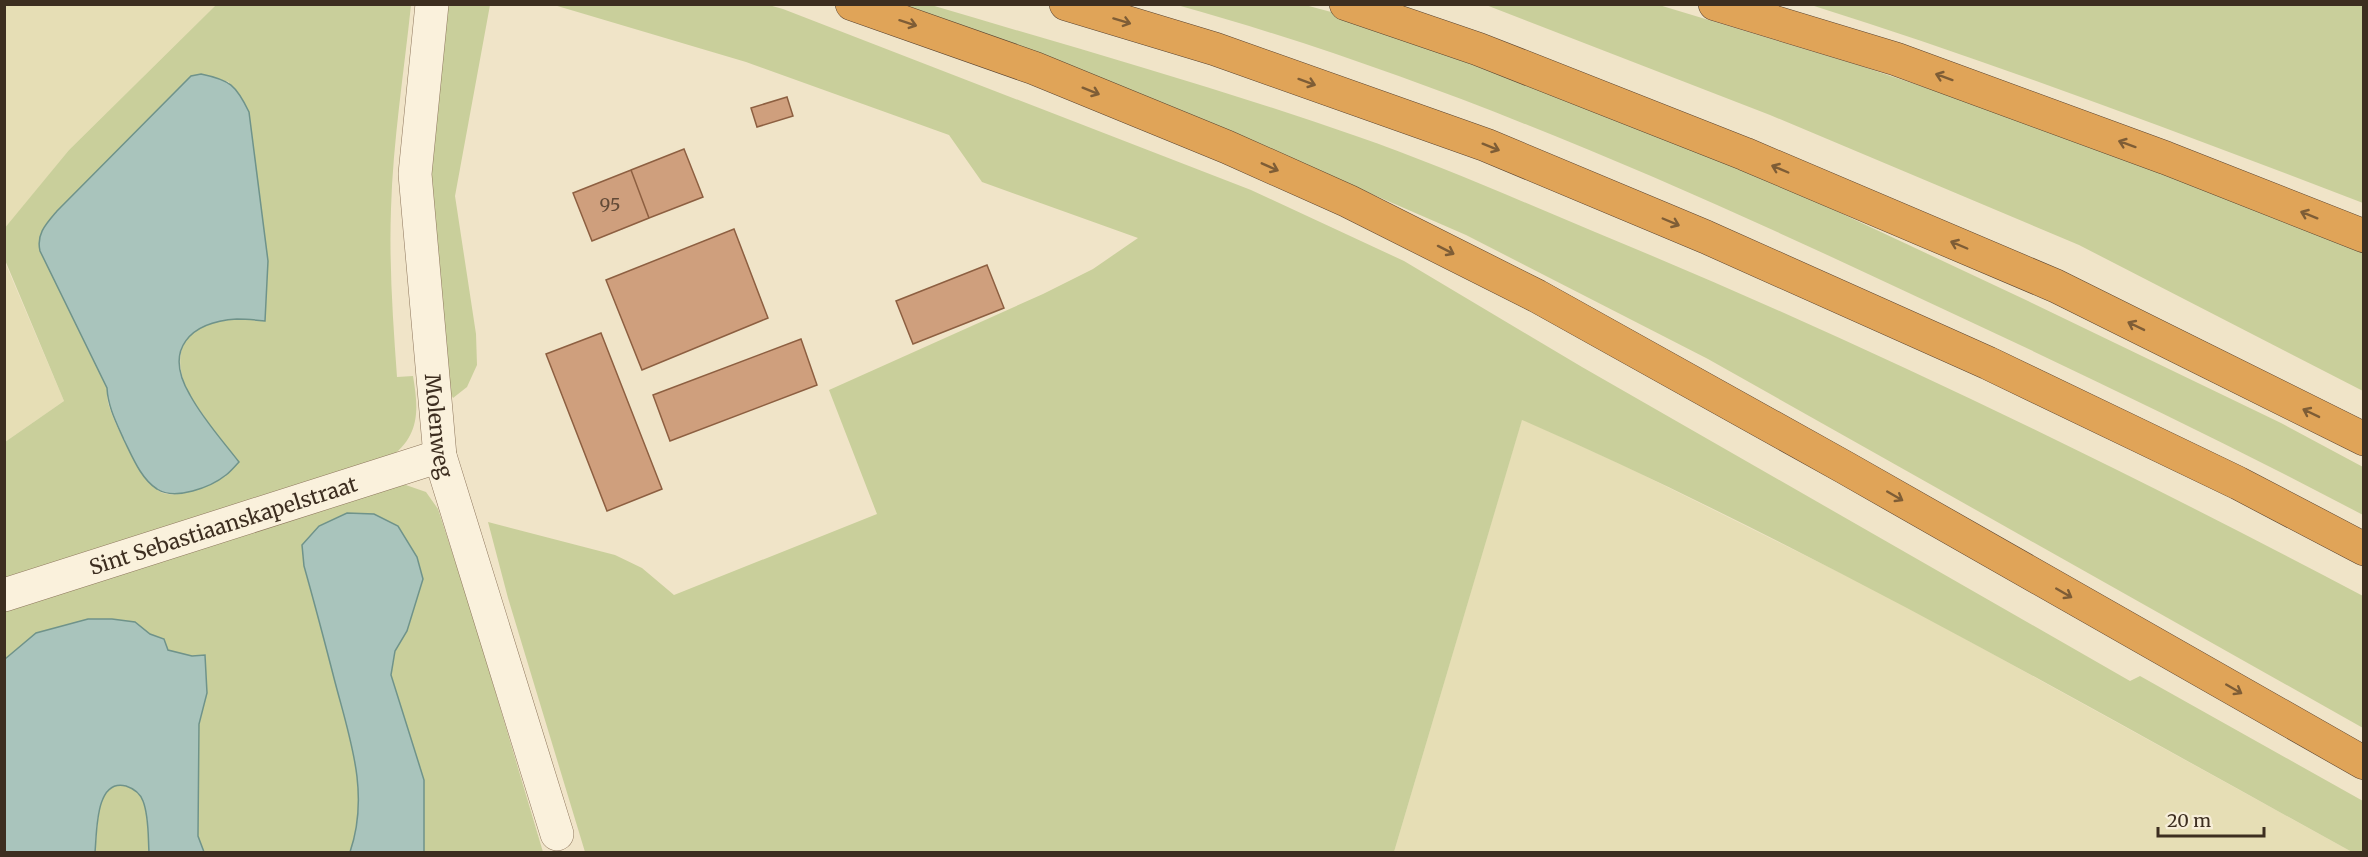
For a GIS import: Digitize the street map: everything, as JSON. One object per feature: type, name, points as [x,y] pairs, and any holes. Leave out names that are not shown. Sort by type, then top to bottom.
[{"type":"highway","points":[[852,4],[1034,68],[1227,147],[1348,201],[1537,296],[1844,467],[2364,763]]},
{"type":"highway","points":[[1066,4],[1215,49],[1486,145],[1695,232],[1988,363],[2238,483],[2364,549]]},
{"type":"highway","points":[[1346,4],[1478,49],[1746,154],[2034,277],[2364,438]]},
{"type":"highway","points":[[1715,4],[1896,59],[2166,158],[2364,236]]},
{"type":"street","name":"Molenweg","points":[[432,4],[416,174],[440,456],[557,834]]},
{"type":"street","name":"Sint Sebastiaanskapelstraat","points":[[4,595],[440,456]]},
{"type":"shaded area","points":[[5,5],[216,5],[69,150],[5,229]]},
{"type":"shaded area","points":[[4,260],[64,401],[5,442],[4,442]]},
{"type":"shaded area","points":[[1522,419],[1627,467],[1889,597],[2352,852],[1394,852]]},
{"type":"green space","points":[[765,4],[783,9],[1251,190],[1404,261],[1582,367],[2130,681],[2140,676],[2363,801],[2363,852],[2352,852],[2045,682],[1838,572],[1629,468],[1522,420],[1394,852],[585,852],[508,598],[488,522],[615,555],[642,568],[674,595],[877,514],[829,390],[1043,294],[1093,269],[1138,238],[982,182],[949,135],[746,62],[554,5]]},
{"type":"green space","points":[[216,5],[411,5],[394,158],[391,251],[397,377],[413,376],[416,412],[412,432],[399,451],[388,459],[5,582],[5,442],[64,401],[5,260],[4,229],[69,150]],"holes":[[[201,74],[229,82],[265,320],[221,321],[195,331],[187,339],[182,349],[180,362],[182,376],[190,396],[211,429],[226,476],[195,490],[178,494],[163,493],[147,478],[130,452],[111,411],[107,388],[57,211]]]},
{"type":"green space","points":[[448,5],[490,5],[455,196],[476,334],[477,365],[467,387],[453,398],[447,386],[430,203],[433,142]]},
{"type":"green space","points":[[895,5],[931,5],[1197,84],[1386,147],[1693,273],[1887,360],[2079,451],[2363,596],[2363,728],[1708,359],[1466,235],[1211,124]]},
{"type":"green space","points":[[1177,5],[1305,5],[1395,29],[1766,178],[2281,423],[2363,467],[2363,515],[2248,455],[2072,370],[1809,246],[1632,168],[1452,96],[1361,63],[1270,32]]},
{"type":"green space","points":[[1486,5],[1659,5],[1861,66],[2019,119],[2363,250],[2363,391],[2079,245],[1770,115]]},
{"type":"green space","points":[[1811,5],[2363,5],[2363,203],[2089,100]]},
{"type":"green space","points":[[400,483],[426,492],[438,509],[471,610],[543,852],[424,852],[424,780],[391,675],[395,651],[407,631],[304,567],[356,767],[358,809],[356,830],[350,852],[204,852],[198,836],[199,724],[207,693],[205,655],[192,656],[168,650],[164,639],[150,634],[135,622],[88,619],[36,633],[5,659],[5,608]]},
{"type":"green space","points":[[122,785],[136,791],[143,799],[149,852],[95,852],[102,799],[112,786]]},
{"type":"water","points":[[201,74],[231,85],[249,112],[268,261],[265,321],[237,319],[220,321],[194,332],[186,341],[179,364],[182,379],[201,412],[239,462],[226,475],[211,484],[193,491],[173,494],[151,485],[134,460],[113,414],[107,388],[40,251],[39,239],[49,220],[57,211],[191,76]]},
{"type":"water","points":[[347,513],[374,514],[398,526],[417,557],[423,579],[407,631],[395,651],[391,675],[424,780],[424,852],[350,852],[356,830],[358,809],[356,767],[304,566],[302,545],[319,526]]},
{"type":"water","points":[[88,619],[135,622],[150,634],[164,639],[168,650],[192,656],[205,655],[207,693],[199,724],[198,836],[204,852],[149,852],[147,820],[142,798],[132,788],[116,786],[108,790],[103,798],[95,852],[5,852],[5,659],[36,633]]},
{"type":"building","points":[[787,97],[793,116],[757,127],[751,108]]},
{"type":"building","points":[[684,149],[703,197],[649,218],[631,170]]},
{"type":"building","points":[[631,170],[649,218],[592,241],[573,193]]},
{"type":"building","points":[[734,229],[768,318],[642,370],[606,280]]},
{"type":"building","points":[[987,265],[1004,308],[913,344],[896,301]]},
{"type":"building","points":[[601,333],[662,489],[607,511],[546,354]]},
{"type":"building","points":[[801,339],[817,385],[670,441],[653,395]]}]
